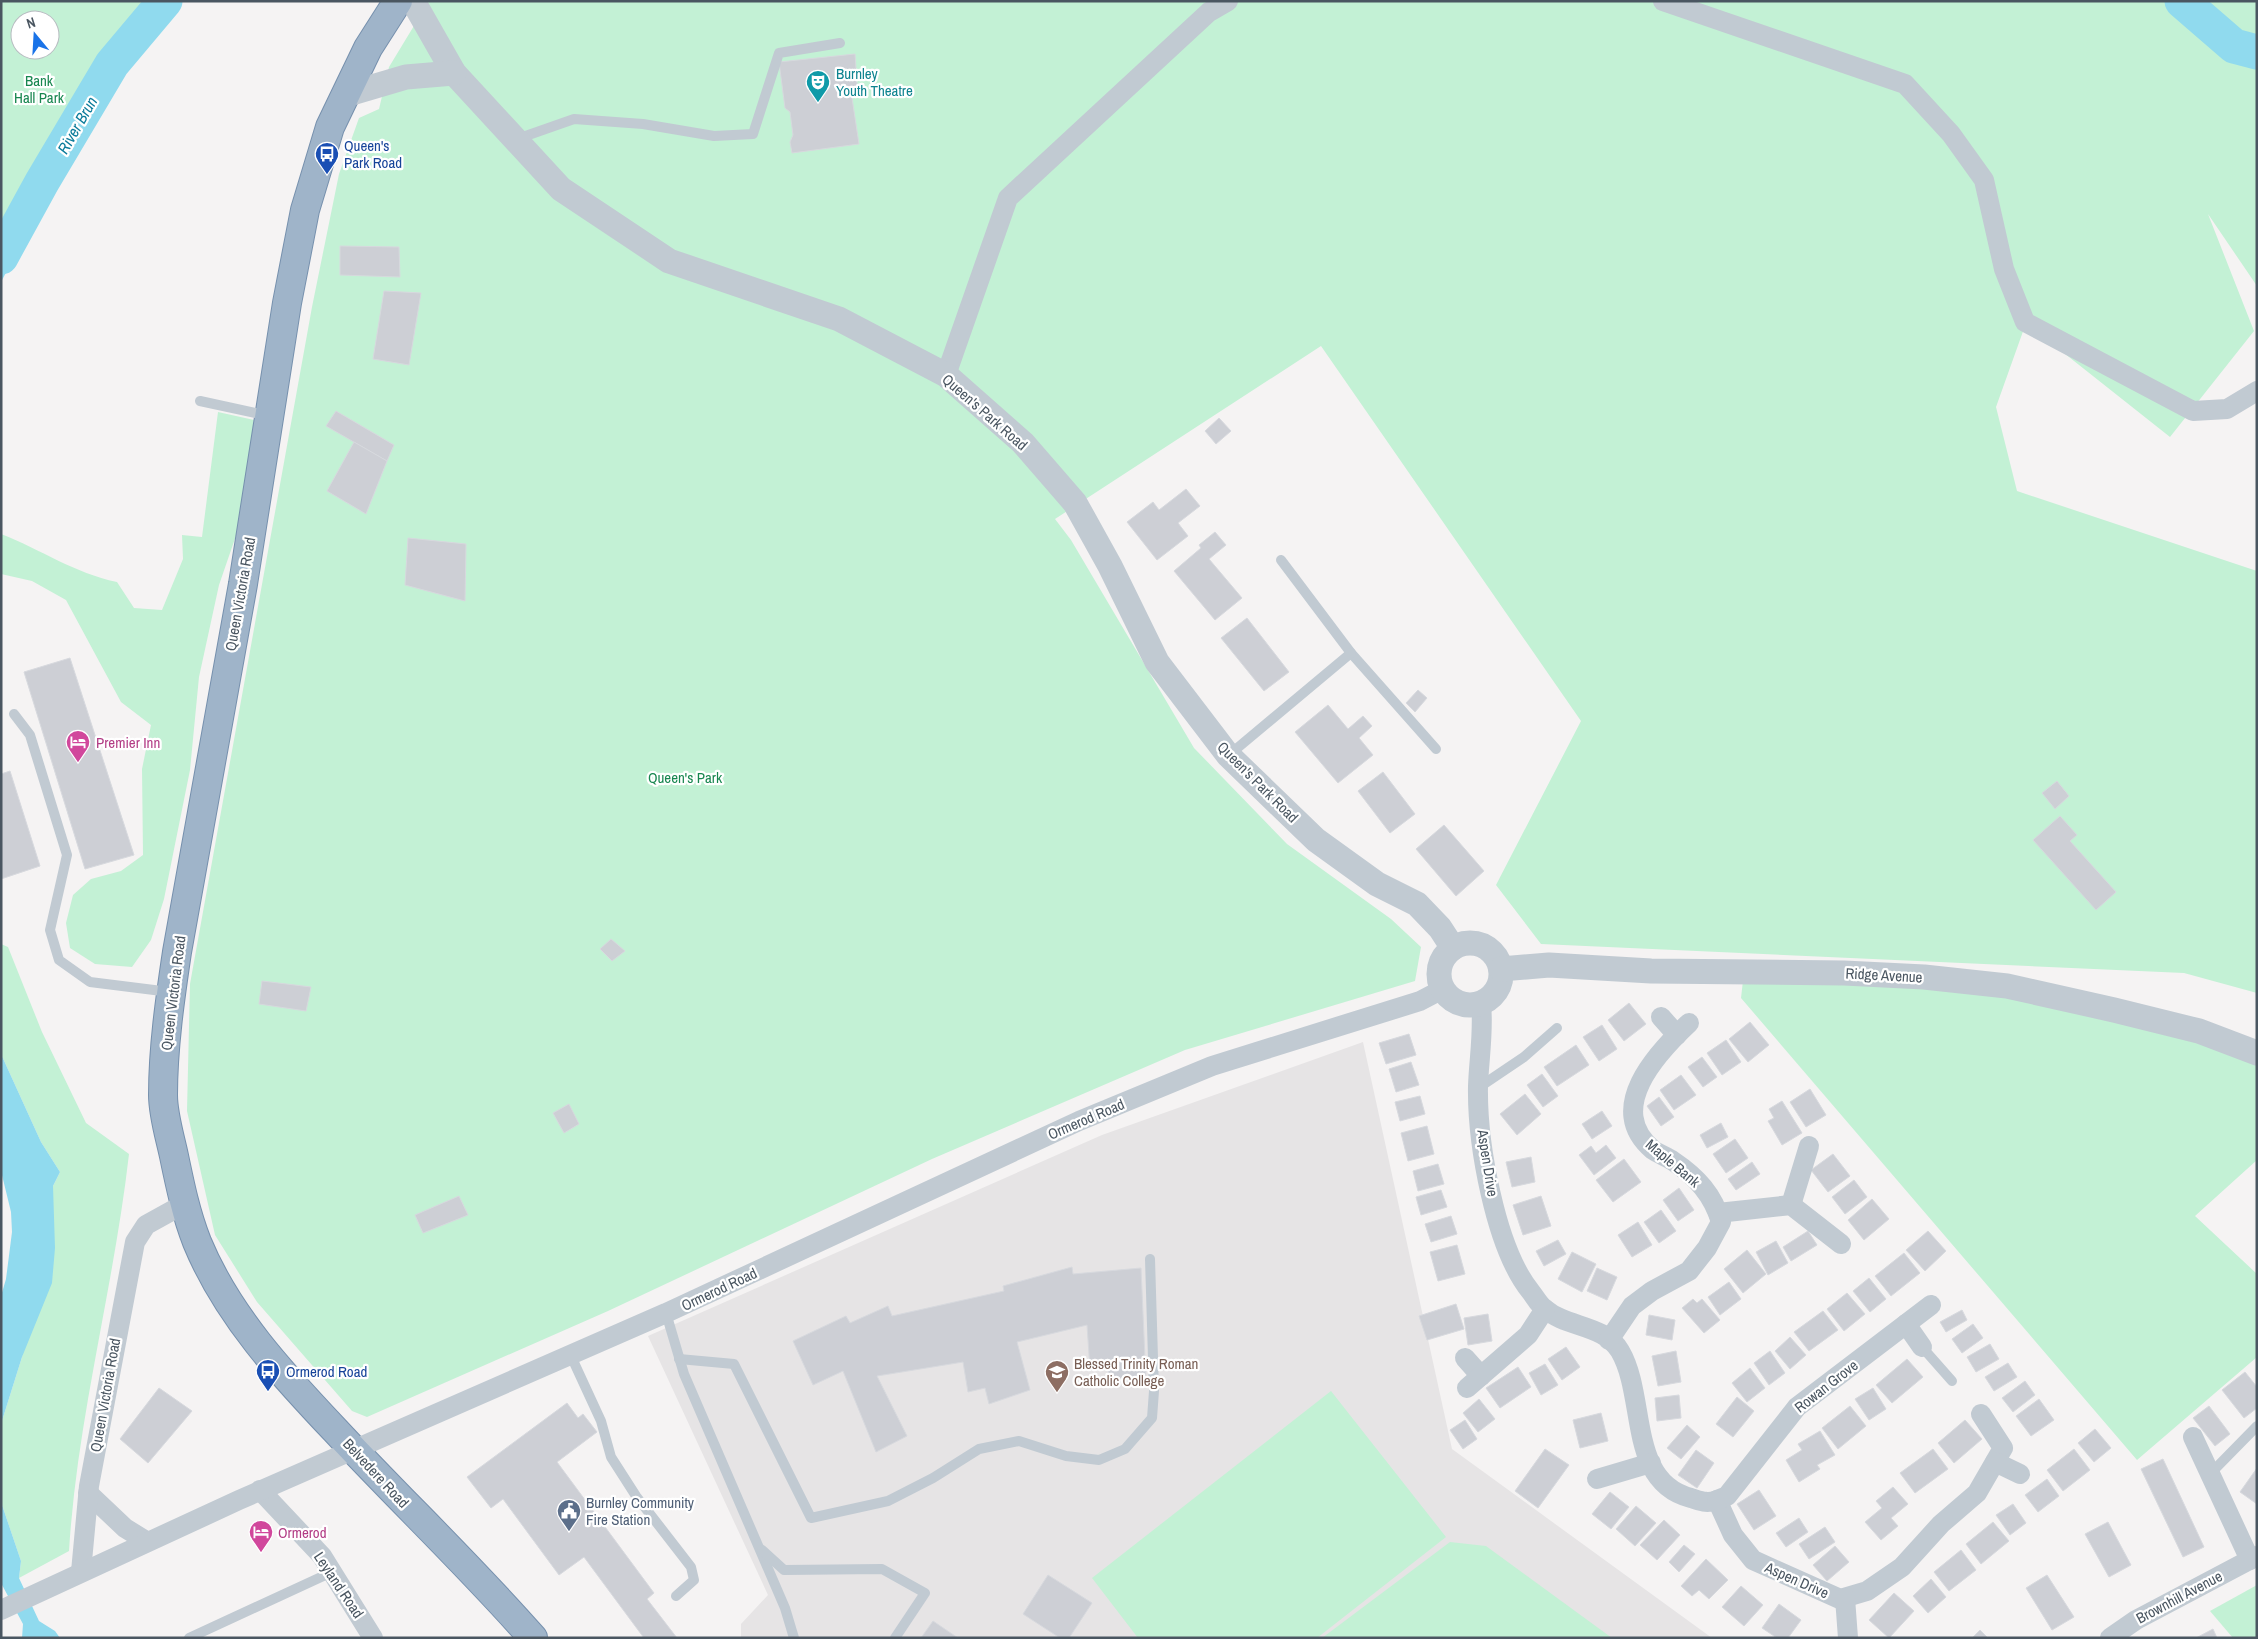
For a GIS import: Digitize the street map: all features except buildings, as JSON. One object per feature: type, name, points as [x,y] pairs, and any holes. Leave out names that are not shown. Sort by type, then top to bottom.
[{"type":"highway","name":"Queen Victoria Road","points":[[228,1301],[198,1244],[184,1204],[163,1097],[171,992],[270,416],[287,303],[305,210],[330,127],[368,48],[398,1]]},
{"type":"highway","name":"Belvedere Road","points":[[228,1301],[260,1347],[400,1500],[490,1589],[533,1638]]},
{"type":"street","name":"Queen's Park Road","points":[[412,1],[454,73],[514,141],[561,190],[669,261],[839,320],[946,375],[1023,443],[1075,503],[1110,566],[1158,662],[1228,755],[1316,840],[1377,884],[1417,904],[1440,928],[1453,948]]},
{"type":"street","points":[[946,375],[1008,198],[1208,12],[1228,1]]},
{"type":"street","points":[[1663,1],[1905,84],[1951,134],[1984,180],[2004,269],[2026,322],[2193,411],[2227,408],[2257,391]]},
{"type":"street","points":[[346,95],[406,77],[454,73]]},
{"type":"street","points":[[1462,944],[1482,945],[1497,959],[1501,969],[1501,979],[1497,989],[1490,998],[1481,1003],[1464,1004],[1449,996],[1443,989],[1440,971],[1442,962],[1453,948],[1462,944]]},
{"type":"street","name":"Ridge Avenue","points":[[1501,969],[1549,965],[1651,971],[1844,972],[1924,976],[2007,986],[2114,1010],[2199,1031],[2257,1053]]},
{"type":"street","name":"Ormerod Road","points":[[1,1610],[146,1541],[260,1490],[666,1314],[1078,1121],[1212,1066],[1420,1002],[1443,989]]},
{"type":"street","name":"Aspen Drive","points":[[1481,1003],[1483,1018],[1478,1088],[1486,1169],[1499,1226],[1514,1268],[1545,1310],[1568,1322],[1602,1334],[1619,1349],[1632,1378],[1643,1443],[1658,1480],[1678,1495],[1709,1503],[1716,1500],[1733,1535],[1753,1560],[1840,1599],[1867,1591],[1902,1567],[1926,1543],[1941,1524],[1977,1493],[1999,1455]]},
{"type":"street","name":"Maple Bank","points":[[1661,1018],[1683,1029],[1663,1047],[1640,1082],[1633,1114],[1641,1136],[1654,1150],[1696,1179],[1716,1204],[1718,1214]]},
{"type":"street","points":[[1791,1205],[1809,1146]]},
{"type":"street","name":"Queen Victoria Road","points":[[81,1572],[88,1494],[134,1242],[146,1225],[184,1204]]},
{"type":"street","points":[[1609,1340],[1632,1306],[1652,1291],[1689,1271],[1707,1248],[1721,1222],[1718,1214],[1791,1205],[1841,1244]]},
{"type":"street","name":"Rowan Grove","points":[[1716,1500],[1727,1496],[1796,1407],[1931,1306]]},
{"type":"street","points":[[1465,1358],[1474,1382],[1528,1335],[1545,1310]]},
{"type":"street","points":[[1906,1324],[1922,1347]]},
{"type":"street","points":[[1980,1414],[1999,1455],[2020,1474]]},
{"type":"street","name":"Brownhill Avenue","points":[[2110,1638],[2136,1620],[2253,1558],[2193,1437]]},
{"type":"street","points":[[1597,1479],[1651,1463]]},
{"type":"street","name":"Leyland Road","points":[[260,1490],[322,1556],[368,1636]]},
{"type":"street","points":[[88,1494],[125,1528],[146,1541]]},
{"type":"street","name":"Aspen Drive","points":[[1845,1598],[1848,1638]]},
{"type":"lane","points":[[514,141],[574,119],[643,124],[714,136],[753,134],[779,54],[840,43]]},
{"type":"lane","points":[[200,401],[270,416]]},
{"type":"lane","points":[[1281,560],[1351,653],[1436,749]]},
{"type":"lane","points":[[1228,755],[1351,653]]},
{"type":"lane","points":[[14,714],[30,735],[67,855],[50,930],[59,960],[90,982],[171,992]]},
{"type":"lane","points":[[1478,1088],[1524,1057],[1557,1028]]},
{"type":"lane","points":[[679,1359],[734,1364],[811,1518],[888,1501],[933,1478],[979,1449],[1019,1441],[1066,1456],[1099,1460],[1125,1449],[1152,1418],[1154,1392],[1150,1259]]},
{"type":"lane","points":[[666,1314],[684,1374],[760,1548],[785,1608],[794,1638]]},
{"type":"lane","points":[[1922,1347],[1952,1380]]},
{"type":"lane","points":[[571,1356],[601,1421],[611,1457],[636,1496],[690,1567],[694,1580],[676,1596]]},
{"type":"lane","points":[[2210,1474],[2257,1426]]},
{"type":"lane","points":[[760,1548],[784,1570],[882,1569],[925,1592],[895,1638]]},
{"type":"lane","points":[[190,1638],[332,1572]]},
{"type":"shaded area","name":"Blessed Trinity Roman Catholic College","points":[[1363,1042],[1452,1449],[1712,1638],[741,1638],[741,1624],[768,1595],[648,1336],[1102,1135]]},
{"type":"green space","name":"Bank Hall Park","points":[[1,1],[146,1],[109,46],[1,231]]},
{"type":"green space","name":"Queen's Park","points":[[429,1],[2257,1],[2257,286],[2208,214],[2254,331],[2170,437],[2026,323],[1996,407],[2017,491],[2257,571],[2257,993],[2184,973],[1541,944],[1496,885],[1581,721],[1321,346],[1055,519],[1071,540],[1194,748],[1287,844],[1391,919],[1421,947],[1415,981],[1185,1050],[932,1159],[608,1311],[367,1417],[352,1411],[257,1302],[215,1235],[187,1111],[190,984],[312,307],[339,174],[359,118],[379,109],[389,67]]},
{"type":"green space","points":[[218,412],[254,420],[240,524],[219,585],[199,677],[190,770],[164,899],[151,940],[132,967],[95,964],[70,948],[66,923],[73,895],[91,879],[121,871],[143,855],[142,769],[151,725],[121,702],[66,600],[32,581],[1,574],[1,534],[86,573],[117,582],[134,608],[162,610],[183,559],[182,535],[202,537]]},
{"type":"green space","points":[[1,944],[8,947],[42,1032],[86,1123],[129,1154],[80,1452],[73,1501],[69,1551],[19,1578],[21,1561],[1,1502],[1,1424],[22,1357],[53,1207],[53,1186],[60,1172],[41,1142],[1,1054]]},
{"type":"green space","points":[[1744,972],[1924,977],[2257,1053],[2257,1160],[2195,1216],[2257,1274],[2257,1357],[2137,1460],[1741,998]]},
{"type":"green space","points":[[1331,1391],[1446,1537],[1317,1638],[1138,1638],[1092,1578]]},
{"type":"green space","points":[[1450,1542],[1486,1546],[1612,1638],[1322,1638]]},
{"type":"green space","points":[[2257,1585],[2257,1638],[2233,1638],[2210,1611]]},
{"type":"water","points":[[37,168],[56,178],[1,282],[1,238]]},
{"type":"water","points":[[1,1054],[41,1142],[60,1172],[53,1186],[55,1248],[52,1283],[22,1357],[1,1424],[1,1296],[6,1279],[12,1232],[11,1212],[1,1171]]},
{"type":"water","points":[[1,1502],[21,1561],[19,1578],[39,1621],[55,1631],[60,1638],[22,1638],[23,1624],[1,1583]]},
{"type":"waterway","name":"River Brun","points":[[1,257],[42,182],[112,64],[165,1]]},
{"type":"waterway","name":"River Brun","points":[[2182,1],[2234,46],[2257,52]]},
{"type":"place","name":"Burnley Youth Theatre","points":[[818,103]]},
{"type":"place","name":"Queen's Park Road","points":[[327,175]]},
{"type":"place","name":"Premier Inn","points":[[78,763]]},
{"type":"place","name":"Ormerod Road","points":[[268,1392]]},
{"type":"place","name":"Blessed Trinity Roman Catholic College","points":[[1057,1393]]},
{"type":"place","name":"Burnley Community Fire Station","points":[[569,1532]]},
{"type":"place","name":"Ormerod","points":[[261,1553]]}]
